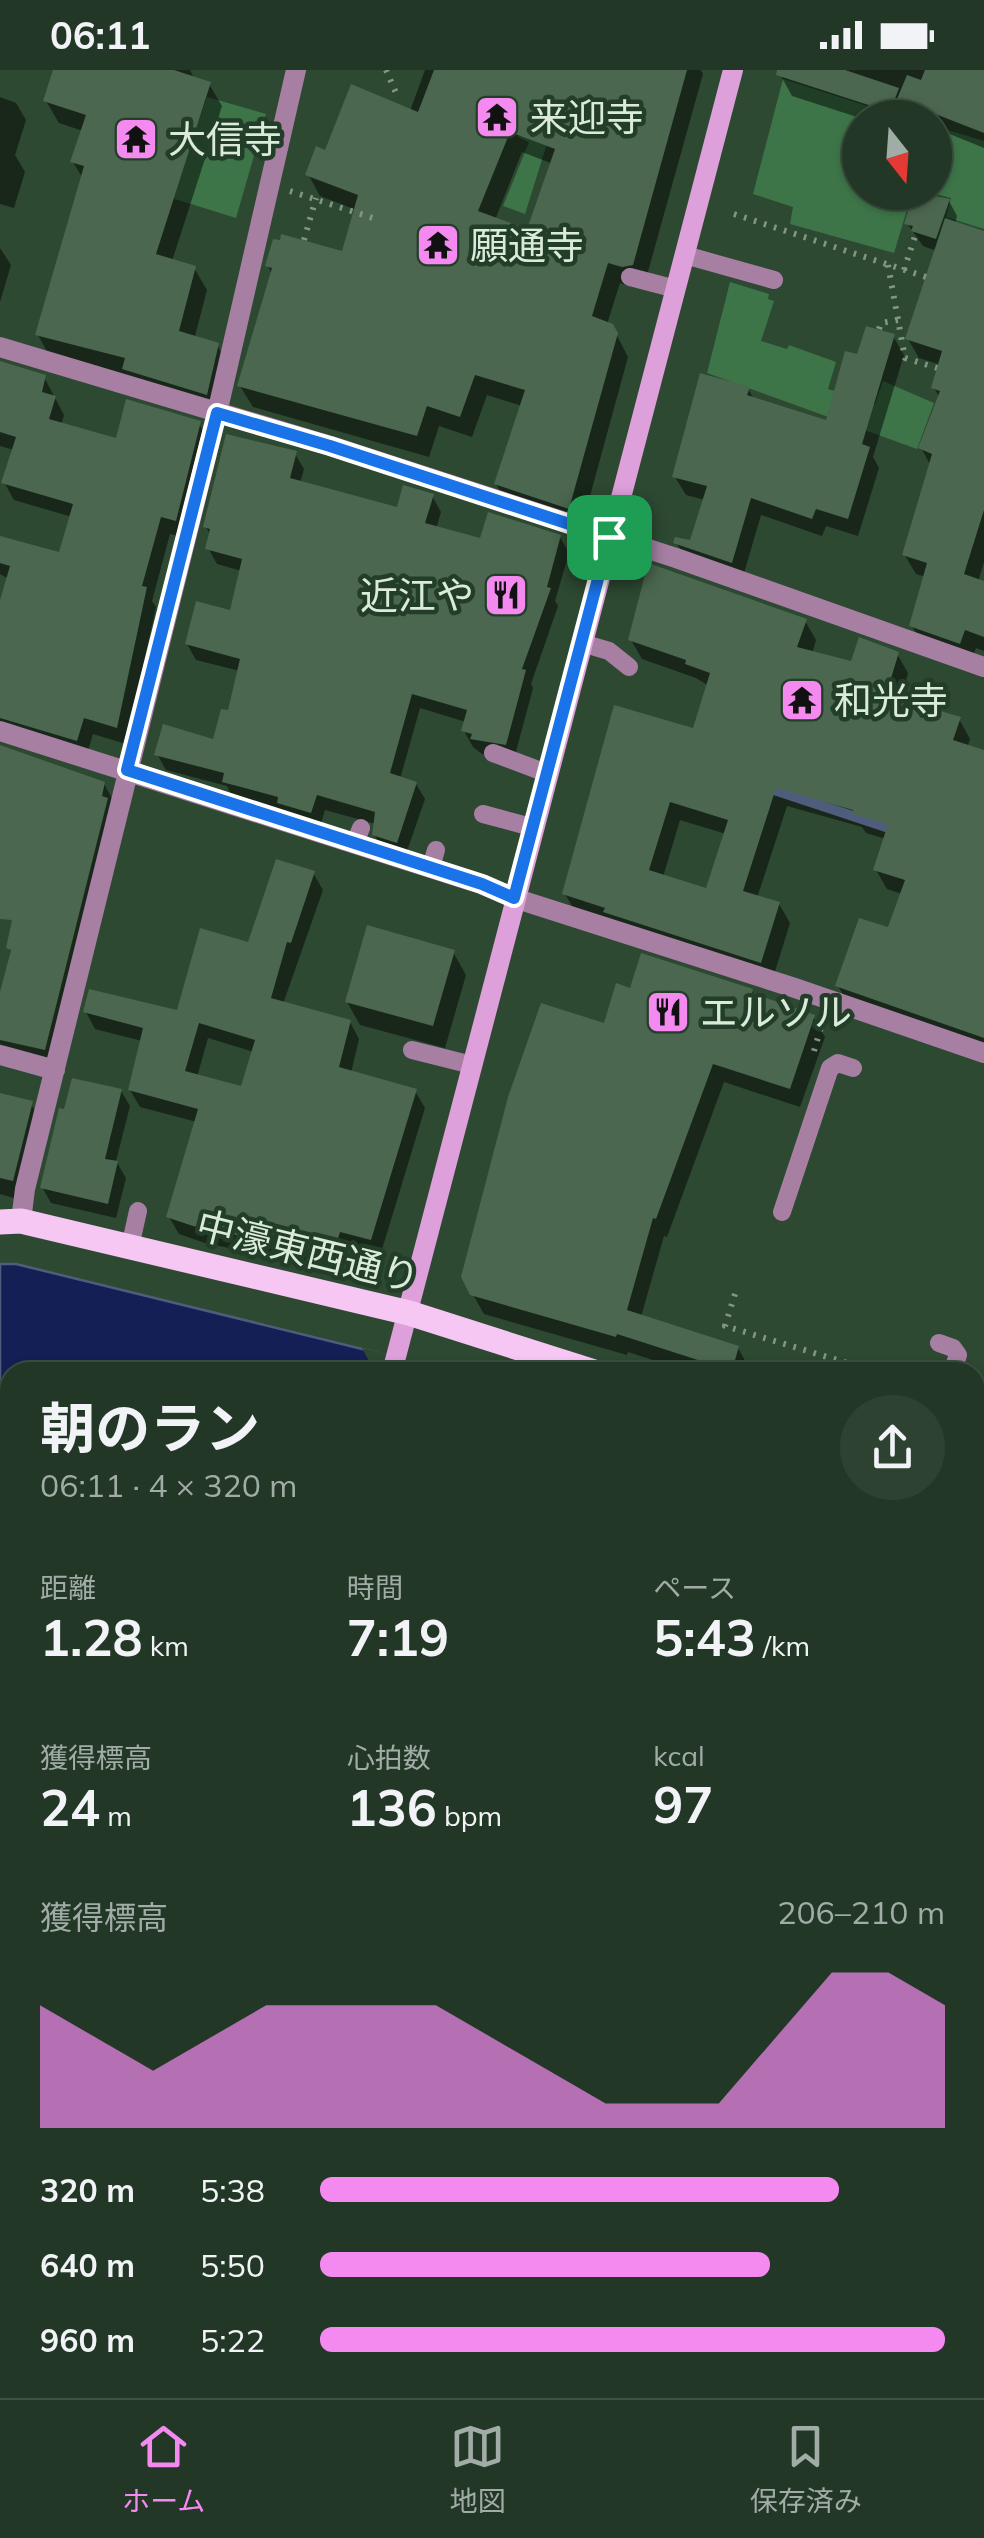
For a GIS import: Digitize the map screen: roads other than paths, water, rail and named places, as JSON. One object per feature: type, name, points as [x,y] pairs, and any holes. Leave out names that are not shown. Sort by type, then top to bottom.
[{"type":"main road","name":"中濠東西通り","points":[[11,1222],[409,1313],[563,1362]]},
{"type":"street","points":[[11,1222],[25,1189],[56,1070],[217,413],[250,248],[296,70]]},
{"type":"street","points":[[394,1362],[734,70]]},
{"type":"street","points":[[8,346],[217,413],[332,442],[852,615],[984,667]]},
{"type":"street","points":[[0,731],[127,770],[174,792],[249,817],[433,859],[514,898],[797,983],[984,1054]]},
{"type":"street","points":[[0,1055],[56,1070]]},
{"type":"lane","points":[[685,255],[774,280]]},
{"type":"lane","points":[[630,277],[676,289]]},
{"type":"lane","points":[[582,643],[610,651],[629,668]]},
{"type":"lane","points":[[493,753],[549,774]]},
{"type":"lane","points":[[483,814],[535,828]]},
{"type":"lane","points":[[412,1050],[472,1066]]},
{"type":"lane","points":[[782,1212],[830,1068],[838,1063],[853,1068]]},
{"type":"lane","points":[[130,1247],[138,1212]]},
{"type":"lane","points":[[940,1344],[953,1348],[958,1355],[956,1362]]},
{"type":"water","points":[[0,1264],[16,1264],[415,1362],[0,1362]]},
{"type":"waterway","points":[[762,786],[898,831]]},
{"type":"place","name":"来迎寺","points":[[497,117]]},
{"type":"place","name":"大信寺","points":[[136,139]]},
{"type":"place","name":"願通寺","points":[[438,245]]},
{"type":"place","name":"近江や","points":[[506,595]]},
{"type":"place","name":"和光寺","points":[[802,700]]},
{"type":"place","name":"エルソル","points":[[668,1012]]}]
